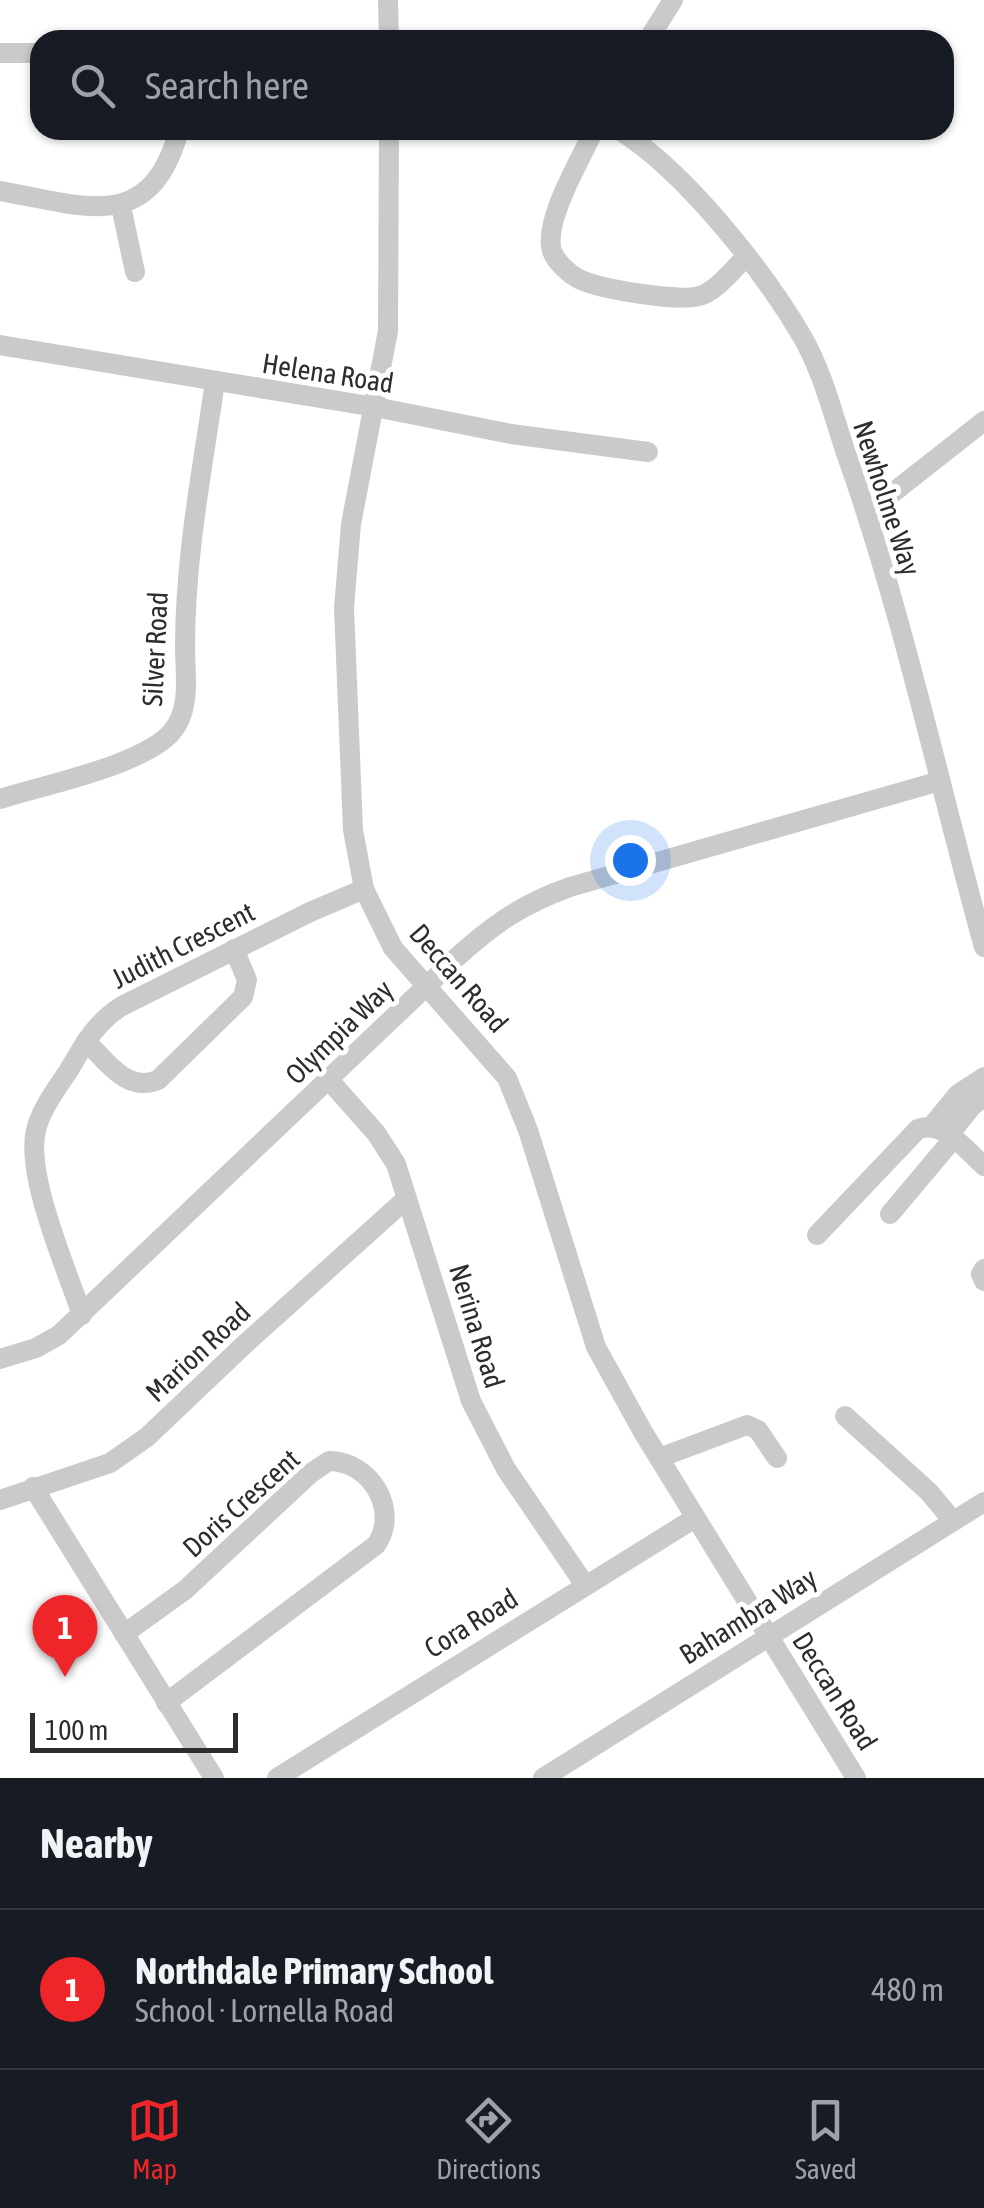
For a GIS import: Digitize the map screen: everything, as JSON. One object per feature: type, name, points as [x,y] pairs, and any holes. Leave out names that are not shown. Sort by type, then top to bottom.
[{"type":"street","points":[[388,0],[389,30]]},
{"type":"street","points":[[654,30],[673,0]]},
{"type":"street","points":[[0,53],[30,54]]},
{"type":"street","points":[[0,191],[84,206],[120,206],[132,202],[164,170],[175,140]]},
{"type":"street","name":"Deccan Road","points":[[388,140],[388,331],[351,524],[346,570],[345,665],[353,830],[364,889],[393,948],[507,1078],[528,1130],[596,1348],[695,1518],[856,1778]]},
{"type":"street","points":[[590,140],[551,230],[552,252],[578,278],[689,298],[707,293],[746,257]]},
{"type":"street","name":"Newholme Way","points":[[633,140],[662,161],[746,257],[803,339],[819,372],[867,513],[983,938]]},
{"type":"street","points":[[120,206],[135,272]]},
{"type":"street","name":"Helena Road","points":[[0,345],[375,407],[511,434],[648,452]]},
{"type":"street","name":"Silver Road","points":[[0,799],[120,762],[160,743],[178,724],[186,683],[185,583],[215,382]]},
{"type":"street","points":[[867,513],[984,421]]},
{"type":"street","name":"Olympia Way","points":[[0,1359],[48,1342],[82,1315],[426,986],[484,934],[533,900],[940,781]]},
{"type":"street","name":"Judith Crescent","points":[[82,1315],[38,1183],[33,1153],[36,1128],[86,1041],[104,1017],[113,1012],[234,949],[364,889]]},
{"type":"street","points":[[86,1041],[133,1083],[158,1080],[243,997],[247,980],[234,949]]},
{"type":"street","points":[[944,1133],[958,1094],[984,1077]]},
{"type":"street","name":"Nerina Road","points":[[329,1080],[389,1151],[402,1178],[458,1367],[478,1416],[506,1469],[584,1585]]},
{"type":"street","points":[[890,1214],[944,1133],[984,1097]]},
{"type":"street","points":[[817,1236],[918,1129],[944,1133],[984,1166]]},
{"type":"street","name":"Marion Road","points":[[0,1500],[110,1463],[148,1437],[406,1199]]},
{"type":"street","points":[[984,1269],[984,1280]]},
{"type":"street","points":[[845,1416],[928,1492],[953,1521]]},
{"type":"street","points":[[659,1458],[748,1425],[758,1430],[776,1458]]},
{"type":"street","name":"Doris Crescent","points":[[124,1634],[185,1590],[310,1473],[329,1461],[350,1464],[372,1482],[386,1511],[387,1523],[376,1545],[166,1703]]},
{"type":"street","points":[[34,1487],[214,1778]]},
{"type":"street","name":"Bahambra Way","points":[[543,1778],[984,1502]]},
{"type":"street","name":"Cora Road","points":[[278,1778],[695,1518]]},
{"type":"place","name":"Northdale Primary School","points":[[65,1677]]}]
